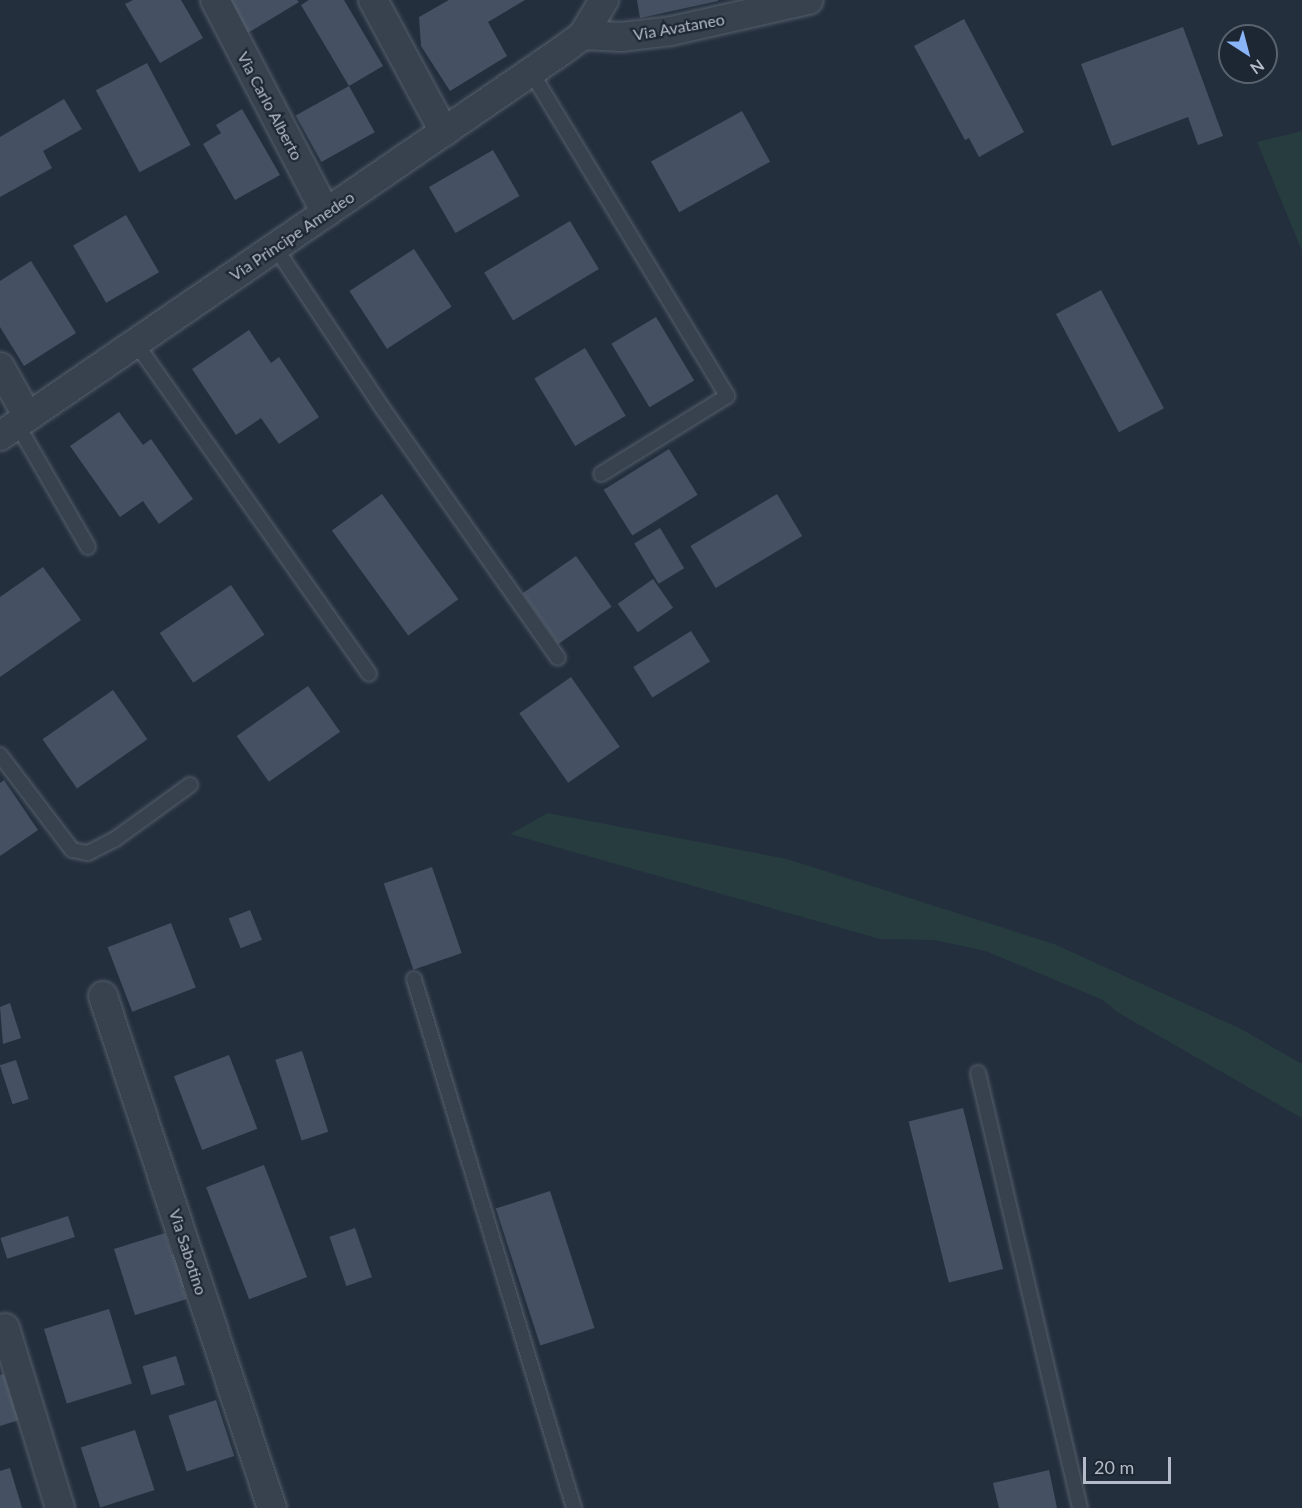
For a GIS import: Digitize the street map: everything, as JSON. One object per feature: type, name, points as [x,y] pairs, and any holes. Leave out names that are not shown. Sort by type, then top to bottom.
[{"type":"street","name":"Via Carlo Alberto","points":[[215,0],[326,213]]},
{"type":"street","points":[[373,0],[444,132]]},
{"type":"street","points":[[583,35],[604,0]]},
{"type":"street","name":"Via Avataneo","points":[[583,35],[621,38],[671,31],[809,0]]},
{"type":"street","name":"Via Principe Amedeo","points":[[15,426],[583,35]]},
{"type":"street","points":[[0,368],[15,426]]},
{"type":"street","name":"Via Sabotino","points":[[104,996],[272,1508]]},
{"type":"street","points":[[5,1328],[60,1508]]},
{"type":"lane","points":[[531,72],[727,396],[601,474]]},
{"type":"lane","points":[[275,248],[383,409],[558,658]]},
{"type":"lane","points":[[135,342],[369,674]]},
{"type":"lane","points":[[15,426],[88,547]]},
{"type":"lane","points":[[0,755],[72,850],[88,853],[114,840],[190,785]]},
{"type":"lane","points":[[414,979],[574,1508]]},
{"type":"lane","points":[[978,1073],[1080,1508]]},
{"type":"green space","points":[[1302,131],[1302,251],[1257,142]]},
{"type":"green space","points":[[548,813],[787,859],[1054,944],[1241,1029],[1302,1064],[1302,1118],[1117,1012],[1103,1000],[986,951],[934,940],[880,939],[510,834]]},
{"type":"building","points":[[133,0],[181,0],[203,38],[160,63],[125,4]]},
{"type":"building","points":[[226,0],[297,0],[299,2],[246,34]]},
{"type":"building","points":[[309,0],[344,0],[383,66],[349,86],[301,5]]},
{"type":"building","points":[[449,0],[525,0],[488,22],[507,56],[450,91],[421,46],[419,17]]},
{"type":"building","points":[[637,0],[718,0],[718,1],[640,18]]},
{"type":"building","points":[[964,19],[1024,132],[979,157],[969,138],[965,140],[914,46]]},
{"type":"building","points":[[1183,27],[1223,136],[1198,145],[1188,117],[1112,146],[1081,64]]},
{"type":"building","points":[[147,63],[191,145],[139,172],[96,90]]},
{"type":"building","points":[[349,86],[375,132],[321,162],[296,116]]},
{"type":"building","points":[[64,99],[82,129],[43,151],[52,168],[0,197],[0,137]]},
{"type":"building","points":[[242,109],[280,175],[235,200],[203,144],[221,133],[216,125]]},
{"type":"building","points":[[742,111],[770,162],[679,212],[651,161]]},
{"type":"building","points":[[493,150],[520,196],[455,233],[429,187]]},
{"type":"building","points":[[126,215],[159,272],[106,303],[73,246]]},
{"type":"building","points":[[570,221],[599,269],[513,321],[484,273]]},
{"type":"building","points":[[414,249],[452,307],[387,349],[349,291]]},
{"type":"building","points":[[31,261],[76,333],[24,366],[0,327],[0,281]]},
{"type":"building","points":[[1101,290],[1164,408],[1119,432],[1056,314]]},
{"type":"building","points":[[656,317],[694,380],[650,407],[611,344]]},
{"type":"building","points":[[249,330],[271,363],[279,357],[319,417],[279,444],[261,418],[236,435],[192,369]]},
{"type":"building","points":[[585,348],[626,416],[575,446],[534,378]]},
{"type":"building","points":[[119,412],[143,445],[151,439],[193,499],[159,524],[143,501],[120,517],[70,446]]},
{"type":"building","points":[[669,449],[698,495],[632,536],[604,490]]},
{"type":"building","points":[[382,494],[458,599],[408,636],[332,530]]},
{"type":"building","points":[[777,494],[802,536],[716,588],[690,546]]},
{"type":"building","points":[[660,528],[684,568],[658,584],[634,543]]},
{"type":"building","points":[[576,556],[612,607],[558,644],[523,593]]},
{"type":"building","points":[[43,567],[81,620],[0,677],[0,597]]},
{"type":"building","points":[[653,579],[673,608],[638,632],[618,604]]},
{"type":"building","points":[[231,585],[265,635],[193,683],[160,633]]},
{"type":"building","points":[[691,631],[710,662],[652,698],[633,667]]},
{"type":"building","points":[[571,677],[620,747],[568,783],[519,713]]},
{"type":"building","points":[[308,686],[340,732],[269,782],[237,736]]},
{"type":"building","points":[[113,690],[147,739],[77,788],[43,739]]},
{"type":"building","points":[[4,780],[38,830],[0,856],[0,783]]},
{"type":"building","points":[[432,867],[462,953],[413,970],[384,884]]},
{"type":"building","points":[[250,910],[262,940],[241,948],[229,919]]},
{"type":"building","points":[[171,923],[196,987],[132,1012],[108,947]]},
{"type":"building","points":[[10,1003],[21,1038],[3,1044],[0,1007]]},
{"type":"building","points":[[302,1051],[328,1132],[302,1140],[275,1060]]},
{"type":"building","points":[[229,1055],[257,1129],[202,1150],[174,1076]]},
{"type":"building","points":[[16,1060],[29,1099],[13,1104],[0,1065]]},
{"type":"building","points":[[963,1108],[1003,1269],[949,1283],[909,1122]]},
{"type":"building","points":[[264,1165],[307,1277],[249,1299],[206,1187]]},
{"type":"building","points":[[550,1191],[594,1328],[540,1346],[496,1209]]},
{"type":"building","points":[[68,1216],[75,1237],[7,1259],[0,1238]]},
{"type":"building","points":[[355,1228],[372,1277],[346,1286],[329,1237]]},
{"type":"building","points":[[165,1233],[172,1255],[181,1253],[191,1286],[183,1288],[187,1299],[135,1315],[114,1249]]},
{"type":"building","points":[[109,1309],[132,1384],[67,1403],[44,1329]]},
{"type":"building","points":[[176,1356],[185,1385],[151,1395],[143,1366]]},
{"type":"building","points":[[4,1374],[19,1420],[0,1426],[0,1375]]},
{"type":"building","points":[[216,1400],[234,1456],[187,1472],[168,1415]]},
{"type":"building","points":[[135,1430],[154,1490],[100,1508],[81,1448]]},
{"type":"building","points":[[10,1468],[22,1508],[0,1508],[0,1471]]},
{"type":"building","points":[[1049,1470],[1057,1508],[999,1508],[993,1483]]}]
